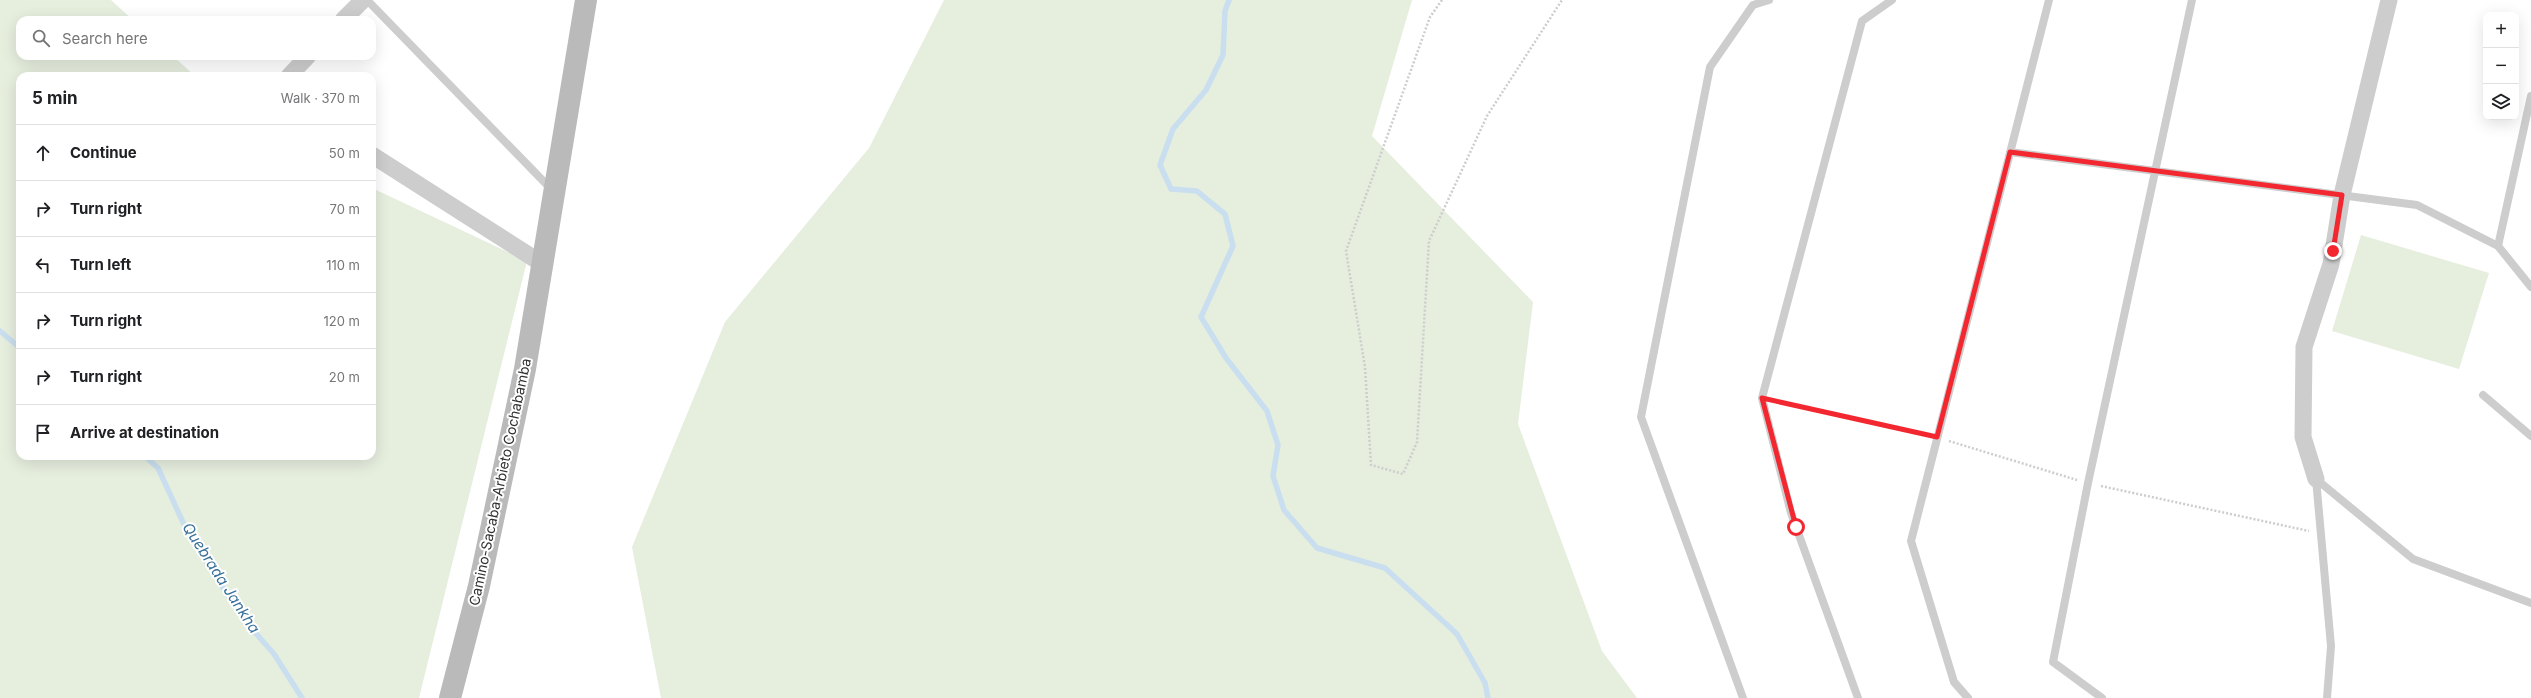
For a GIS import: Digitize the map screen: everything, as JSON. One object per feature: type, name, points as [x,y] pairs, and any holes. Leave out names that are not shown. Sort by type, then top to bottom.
[{"type":"street","points":[[347,16],[363,0]]},
{"type":"street","name":"Camino-Sacaba-Arbieto Cochabamba","points":[[450,698],[479,586],[504,472],[529,346],[553,190],[586,0]]},
{"type":"street","points":[[2316,479],[2302,437],[2304,347],[2331,264],[2342,195],[2389,0]]},
{"type":"street","points":[[293,72],[304,60]]},
{"type":"street","points":[[376,158],[541,263]]},
{"type":"lane","points":[[367,0],[553,190]]},
{"type":"lane","points":[[1743,698],[1640,417],[1710,67],[1753,5],[1769,0]]},
{"type":"lane","points":[[1858,698],[1791,513],[1762,398],[1862,21],[1892,0]]},
{"type":"lane","points":[[1968,698],[1954,682],[1911,541],[2049,0]]},
{"type":"lane","points":[[2102,698],[2053,662],[2088,483],[2192,0]]},
{"type":"lane","points":[[2498,246],[2531,96]]},
{"type":"lane","points":[[2524,126],[2531,132]]},
{"type":"lane","points":[[2010,152],[2417,205],[2498,246],[2531,287]]},
{"type":"lane","points":[[2483,395],[2531,436]]},
{"type":"lane","points":[[2316,479],[2323,534],[2331,646],[2327,698]]},
{"type":"lane","points":[[2316,479],[2413,560],[2531,603]]},
{"type":"path","points":[[1442,0],[1430,17],[1346,251],[1365,367],[1371,465],[1403,474],[1417,442],[1429,241],[1487,116],[1562,0]]},
{"type":"path","points":[[1762,398],[1937,437],[2088,483],[2323,534]]},
{"type":"green space","points":[[0,0],[111,0],[129,16],[16,16],[16,60],[177,60],[191,72],[16,72],[16,460],[376,460],[376,190],[527,261],[419,698],[0,698]]},
{"type":"green space","points":[[944,0],[1412,0],[1372,136],[1533,302],[1518,424],[1602,651],[1637,698],[661,698],[632,547],[725,322],[869,148]]},
{"type":"green space","points":[[2361,235],[2489,273],[2459,369],[2332,331]]},
{"type":"waterway","points":[[1229,0],[1225,11],[1223,55],[1206,90],[1173,129],[1160,165],[1171,189],[1197,191],[1225,214],[1233,246],[1201,317],[1226,358],[1267,411],[1278,445],[1273,476],[1284,510],[1317,548],[1385,568],[1457,634],[1485,683],[1488,698]]},
{"type":"waterway","name":"Quebrada Jankha","points":[[0,331],[16,345]]},
{"type":"waterway","name":"Quebrada Jankha","points":[[149,460],[158,468],[187,531],[217,579],[246,622],[274,654],[302,698]]},
{"type":"route","points":[[1796,527],[1791,513],[1762,398],[1937,437],[2010,152],[2342,195],[2333,251]]}]
